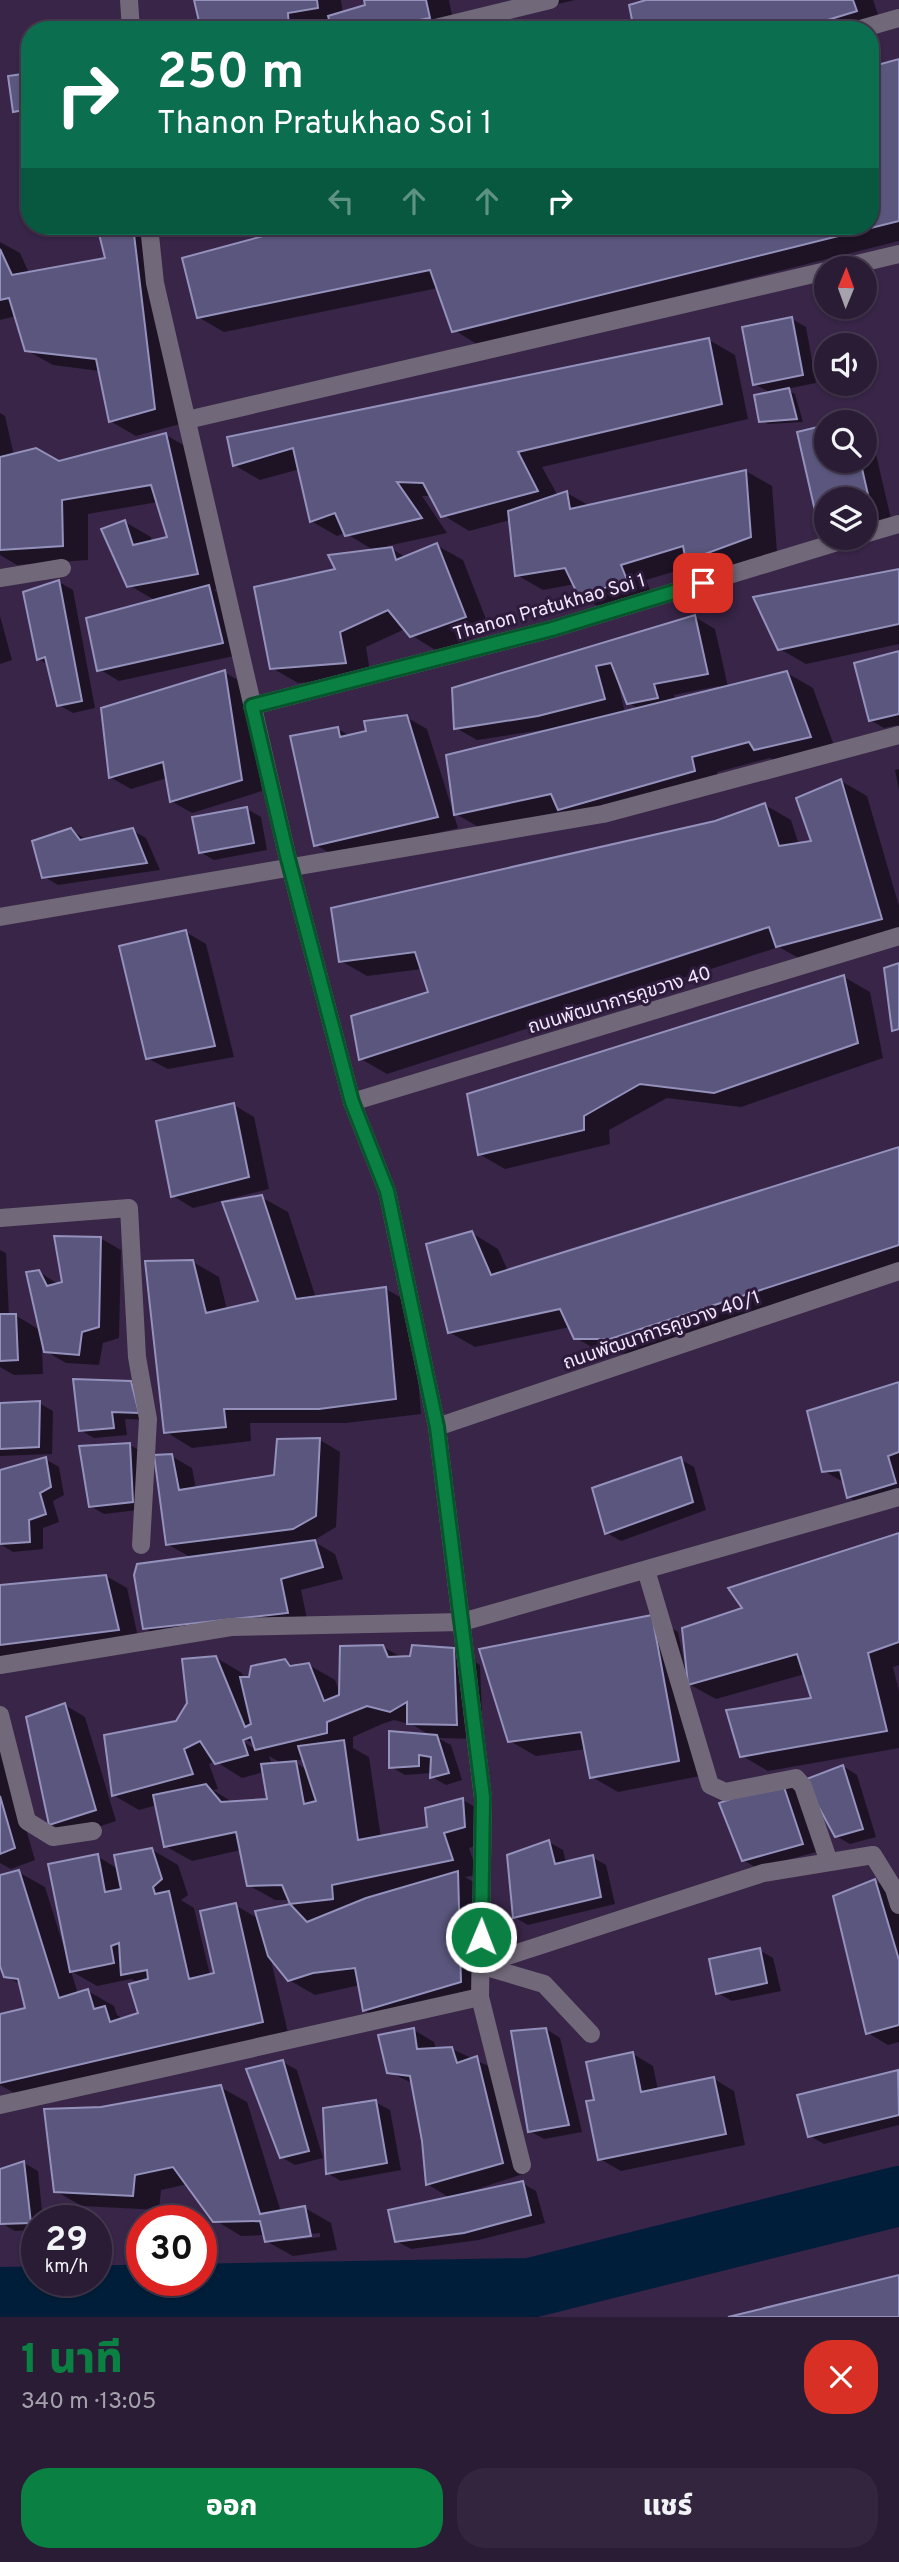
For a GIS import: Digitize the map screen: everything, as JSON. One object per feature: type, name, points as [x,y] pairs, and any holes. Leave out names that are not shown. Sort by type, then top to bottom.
[{"type":"street","points":[[129,0],[130,21]]},
{"type":"street","points":[[464,21],[550,0]]},
{"type":"street","points":[[879,24],[899,18]]},
{"type":"street","points":[[152,235],[155,283],[252,706],[352,1102],[387,1191],[437,1427],[483,1797],[480,1997],[522,2165]]},
{"type":"street","points":[[877,259],[899,254]]},
{"type":"street","points":[[187,420],[814,274]]},
{"type":"street","points":[[877,530],[899,524]]},
{"type":"street","name":"Thanon Pratukhao Soi 1","points":[[252,706],[552,629],[814,549]]},
{"type":"street","points":[[0,578],[62,568]]},
{"type":"street","points":[[0,917],[603,814],[899,735]]},
{"type":"street","name":"ถนนพัฒนาการคูขวาง 40","points":[[352,1102],[899,936]]},
{"type":"street","points":[[0,1218],[129,1208],[137,1357],[148,1419],[141,1545]]},
{"type":"street","name":"ถนนพัฒนาการคูขวาง 40/1","points":[[437,1427],[899,1271]]},
{"type":"street","points":[[0,1665],[231,1627],[462,1622],[899,1497]]},
{"type":"street","points":[[646,1570],[710,1785],[725,1792],[796,1778],[803,1786],[830,1862]]},
{"type":"street","points":[[0,1715],[27,1821],[53,1837],[93,1830]]},
{"type":"street","points":[[480,1965],[763,1873],[873,1855],[894,1889],[899,1905]]},
{"type":"street","points":[[480,1965],[544,1984],[591,2034]]},
{"type":"street","points":[[0,2105],[480,1997]]},
{"type":"water","points":[[530,2288],[258,2317],[0,2317],[0,2297],[217,2296],[217,2293]]},
{"type":"building","points":[[194,0],[317,0],[318,8],[288,13],[288,21],[199,21]]},
{"type":"building","points":[[364,0],[426,0],[430,18],[414,21],[329,21],[328,16],[365,5]]},
{"type":"building","points":[[646,0],[853,0],[857,11],[824,21],[632,21],[629,5]]},
{"type":"building","points":[[899,59],[899,221],[879,226],[879,65]]},
{"type":"building","points":[[21,74],[21,111],[13,112],[8,76]]},
{"type":"building","points":[[99,235],[134,235],[155,409],[109,422],[96,359],[25,351],[9,298],[0,300],[0,249],[12,275],[105,258]]},
{"type":"building","points":[[267,235],[843,235],[452,332],[430,270],[197,318],[182,258]]},
{"type":"building","points":[[792,317],[803,375],[753,385],[742,327]]},
{"type":"building","points":[[709,338],[722,404],[518,452],[538,491],[441,517],[423,483],[397,482],[422,518],[345,536],[335,513],[310,522],[293,448],[233,466],[227,437]]},
{"type":"building","points":[[789,388],[797,419],[759,422],[754,395]]},
{"type":"building","points":[[814,428],[814,473],[863,473],[866,487],[814,487],[814,506],[797,432]]},
{"type":"building","points":[[166,433],[198,574],[127,587],[101,529],[125,520],[133,545],[167,537],[151,485],[62,500],[63,546],[0,550],[0,457],[36,448],[59,461]]},
{"type":"building","points":[[746,470],[751,537],[686,561],[683,546],[621,565],[627,580],[579,597],[565,568],[515,576],[508,511],[567,491],[570,509]]},
{"type":"building","points":[[437,543],[466,617],[410,637],[388,610],[340,632],[346,663],[270,669],[254,587],[335,569],[328,555],[392,547],[396,560]]},
{"type":"building","points":[[899,569],[899,624],[778,650],[753,597]]},
{"type":"building","points":[[59,580],[82,701],[57,706],[45,657],[37,660],[23,592]]},
{"type":"building","points":[[209,585],[223,643],[97,671],[86,618]]},
{"type":"building","points":[[695,615],[708,674],[654,684],[658,698],[627,704],[611,663],[596,666],[605,699],[538,716],[454,729],[452,688]]},
{"type":"building","points":[[899,651],[899,714],[869,721],[854,663]]},
{"type":"building","points":[[225,670],[242,780],[170,802],[163,762],[109,778],[101,708]]},
{"type":"building","points":[[787,671],[811,737],[754,750],[749,742],[692,757],[695,771],[558,810],[551,794],[454,815],[446,755]]},
{"type":"building","points":[[407,715],[438,817],[314,846],[290,736],[338,727],[340,737],[366,731],[364,721]]},
{"type":"building","points":[[841,779],[882,919],[776,947],[769,927],[359,1060],[351,1016],[428,992],[415,952],[339,962],[331,908],[715,821],[765,803],[779,846],[811,841],[796,798]]},
{"type":"building","points":[[247,807],[254,843],[199,853],[192,817]]},
{"type":"building","points":[[71,828],[80,840],[133,828],[147,863],[42,878],[32,841]]},
{"type":"building","points":[[186,930],[215,1046],[146,1059],[119,946]]},
{"type":"building","points":[[899,963],[899,1029],[892,1031],[884,968]]},
{"type":"building","points":[[844,975],[858,1043],[714,1093],[640,1084],[584,1116],[584,1130],[478,1155],[467,1094]]},
{"type":"building","points":[[234,1103],[249,1177],[171,1197],[156,1121]]},
{"type":"building","points":[[899,1147],[899,1245],[610,1339],[574,1339],[560,1309],[448,1333],[426,1244],[472,1231],[491,1275]]},
{"type":"building","points":[[262,1195],[296,1299],[386,1287],[396,1399],[319,1409],[224,1409],[226,1427],[164,1433],[145,1261],[193,1260],[206,1313],[258,1301],[222,1202]]},
{"type":"building","points":[[54,1236],[101,1237],[99,1327],[82,1332],[79,1355],[44,1352],[26,1272],[39,1270],[47,1286],[62,1282]]},
{"type":"building","points":[[0,1314],[16,1314],[18,1360],[0,1361]]},
{"type":"building","points":[[73,1379],[131,1381],[139,1413],[112,1412],[114,1428],[79,1431]]},
{"type":"building","points":[[899,1382],[899,1452],[888,1456],[896,1483],[847,1498],[840,1470],[822,1472],[807,1411]]},
{"type":"building","points":[[40,1401],[39,1447],[0,1449],[0,1403]]},
{"type":"building","points":[[320,1438],[316,1516],[293,1529],[166,1545],[154,1455],[172,1454],[179,1490],[274,1475],[277,1439]]},
{"type":"building","points":[[130,1443],[133,1502],[89,1507],[79,1446]]},
{"type":"building","points":[[46,1457],[51,1487],[40,1493],[46,1514],[29,1520],[30,1542],[0,1544],[0,1470]]},
{"type":"building","points":[[681,1457],[693,1502],[605,1534],[592,1488]]},
{"type":"building","points":[[899,1533],[899,1642],[868,1653],[887,1731],[740,1757],[726,1710],[811,1698],[797,1654],[688,1685],[682,1628],[742,1608],[728,1588]]},
{"type":"building","points":[[315,1540],[323,1567],[281,1579],[288,1613],[143,1629],[134,1575],[137,1564]]},
{"type":"building","points":[[106,1575],[119,1630],[0,1645],[0,1585]]},
{"type":"building","points":[[652,1615],[679,1761],[590,1778],[581,1732],[508,1742],[479,1649]]},
{"type":"building","points":[[383,1645],[388,1657],[410,1656],[412,1645],[454,1648],[457,1725],[407,1724],[407,1702],[390,1712],[367,1706],[327,1722],[327,1733],[255,1750],[251,1737],[243,1740],[248,1755],[215,1764],[200,1741],[184,1749],[193,1774],[112,1796],[104,1735],[176,1721],[187,1703],[182,1659],[216,1656],[245,1727],[251,1724],[240,1677],[249,1677],[251,1666],[285,1659],[290,1666],[309,1663],[324,1701],[339,1695],[340,1646]]},
{"type":"building","points":[[65,1703],[96,1810],[49,1825],[26,1717]]},
{"type":"building","points":[[389,1731],[437,1735],[449,1773],[430,1778],[431,1757],[419,1755],[419,1766],[389,1768]]},
{"type":"building","points":[[344,1740],[358,1840],[427,1827],[425,1808],[463,1798],[465,1827],[444,1833],[453,1860],[332,1885],[333,1899],[290,1904],[282,1885],[247,1886],[236,1832],[164,1847],[153,1795],[206,1784],[221,1802],[267,1799],[261,1764],[296,1761],[304,1804],[316,1801],[298,1746]]},
{"type":"building","points":[[843,1765],[863,1829],[835,1837],[804,1780]]},
{"type":"building","points":[[782,1781],[803,1844],[742,1861],[719,1803]]},
{"type":"building","points":[[0,1796],[15,1848],[0,1854]]},
{"type":"building","points":[[549,1840],[555,1864],[593,1855],[601,1897],[513,1918],[507,1855]]},
{"type":"building","points":[[152,1848],[162,1879],[153,1887],[155,1894],[169,1891],[189,1979],[214,1973],[200,1911],[236,1903],[263,2022],[0,2083],[0,2014],[25,2008],[18,1979],[4,1977],[0,1966],[0,1875],[19,1870],[59,1998],[88,1989],[94,2009],[105,2006],[110,2022],[138,2013],[129,1984],[148,1979],[147,1970],[121,1975],[119,1943],[111,1946],[114,1963],[70,1972],[48,1864],[98,1854],[105,1892],[121,1889],[114,1855]]},
{"type":"building","points":[[458,1871],[461,1982],[363,2011],[355,1968],[313,1973],[288,1981],[268,1956],[255,1911],[290,1904],[307,1922],[366,1898]]},
{"type":"building","points":[[875,1879],[899,1960],[899,2025],[866,2034],[833,1896]]},
{"type":"building","points":[[760,1948],[767,1983],[716,1994],[709,1959]]},
{"type":"building","points":[[414,2028],[417,2049],[452,2047],[457,2063],[477,2056],[503,2163],[426,2185],[422,2141],[410,2076],[387,2073],[378,2035]]},
{"type":"building","points":[[546,2028],[569,2125],[528,2132],[511,2031]]},
{"type":"building","points":[[633,2052],[641,2092],[714,2077],[726,2134],[598,2160],[586,2101],[594,2100],[586,2062]]},
{"type":"building","points":[[283,2060],[309,2151],[280,2158],[246,2069]]},
{"type":"building","points":[[898,2070],[899,2115],[808,2137],[797,2095]]},
{"type":"building","points":[[221,2085],[260,2214],[305,2206],[311,2236],[265,2242],[260,2221],[217,2222],[217,2205],[201,2205],[173,2167],[135,2175],[133,2196],[54,2192],[44,2109],[101,2107]]},
{"type":"building","points":[[376,2100],[387,2163],[326,2174],[323,2108]]},
{"type":"building","points":[[24,2161],[29,2205],[21,2205],[21,2223],[0,2224],[0,2169]]},
{"type":"building","points":[[523,2181],[531,2215],[464,2233],[395,2242],[388,2210]]},
{"type":"building","points":[[899,2275],[899,2317],[728,2317]]},
{"type":"waterway","points":[[0,2297],[530,2288],[899,2196]]},
{"type":"route","points":[[481,1937],[483,1797],[437,1427],[387,1191],[352,1102],[287,855],[252,706],[552,629],[703,583]]}]
